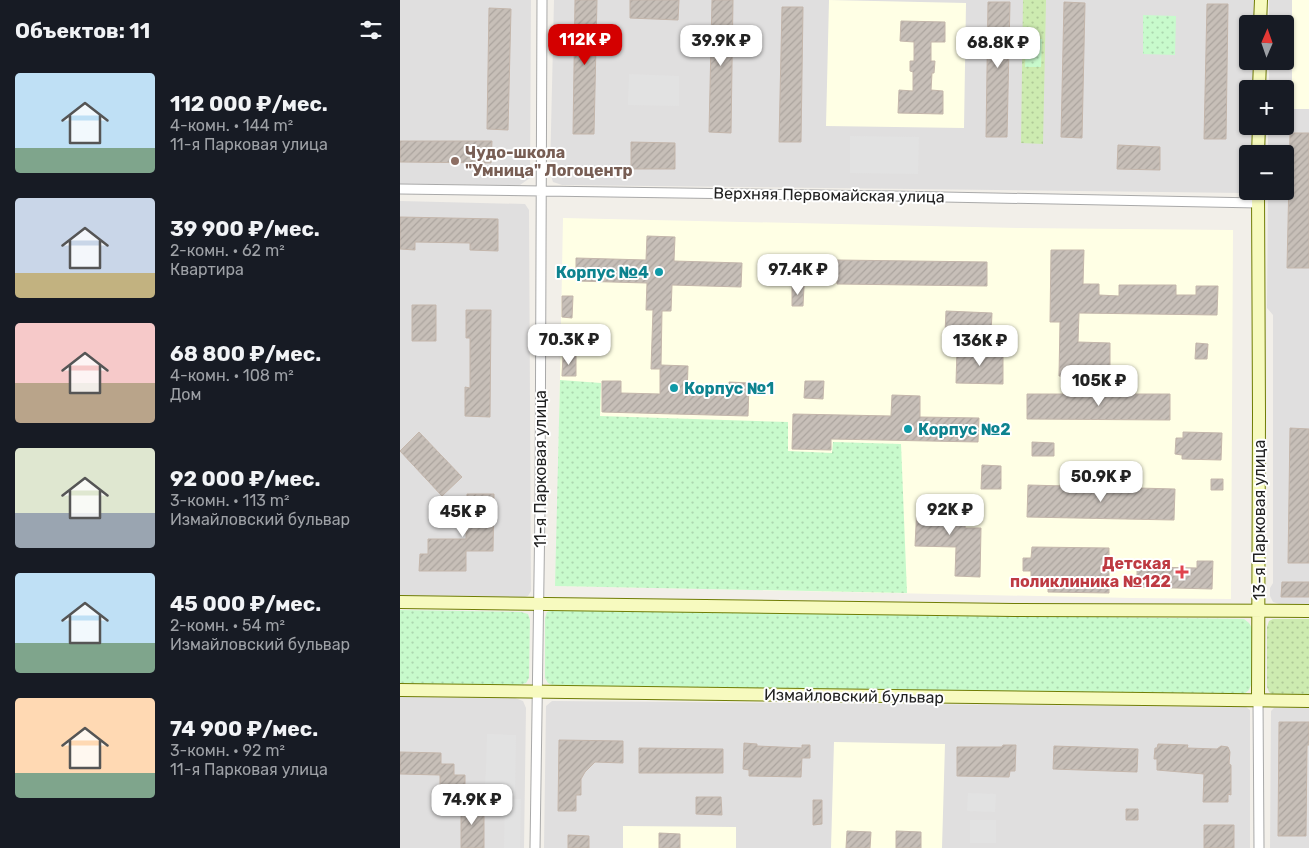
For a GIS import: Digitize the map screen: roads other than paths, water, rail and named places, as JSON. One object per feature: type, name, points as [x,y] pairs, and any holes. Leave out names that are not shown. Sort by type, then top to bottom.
[{"type":"street","name":"11-я Парковая улица","points":[[534,848],[542,192],[542,0]]},
{"type":"street","points":[[1260,15],[1261,0]]},
{"type":"street","name":"Верхняя Первомайская улица","points":[[400,190],[1239,197]]},
{"type":"street","name":"13-я Парковая улица","points":[[1258,200],[1259,848]]},
{"type":"street","points":[[400,602],[1014,610],[1309,611]]},
{"type":"street","name":"Измайловский бульвар","points":[[400,690],[1309,701]]},
{"type":"place","name":"Чудо-школа \"Умница\" Логоцентр","points":[[455,161]]},
{"type":"place","name":"Корпус №4","points":[[659,272]]},
{"type":"place","name":"Корпус №1","points":[[674,388]]},
{"type":"place","name":"Корпус №2","points":[[908,429]]},
{"type":"place","name":"Детская поликлиника №122","points":[[1182,572]]}]
